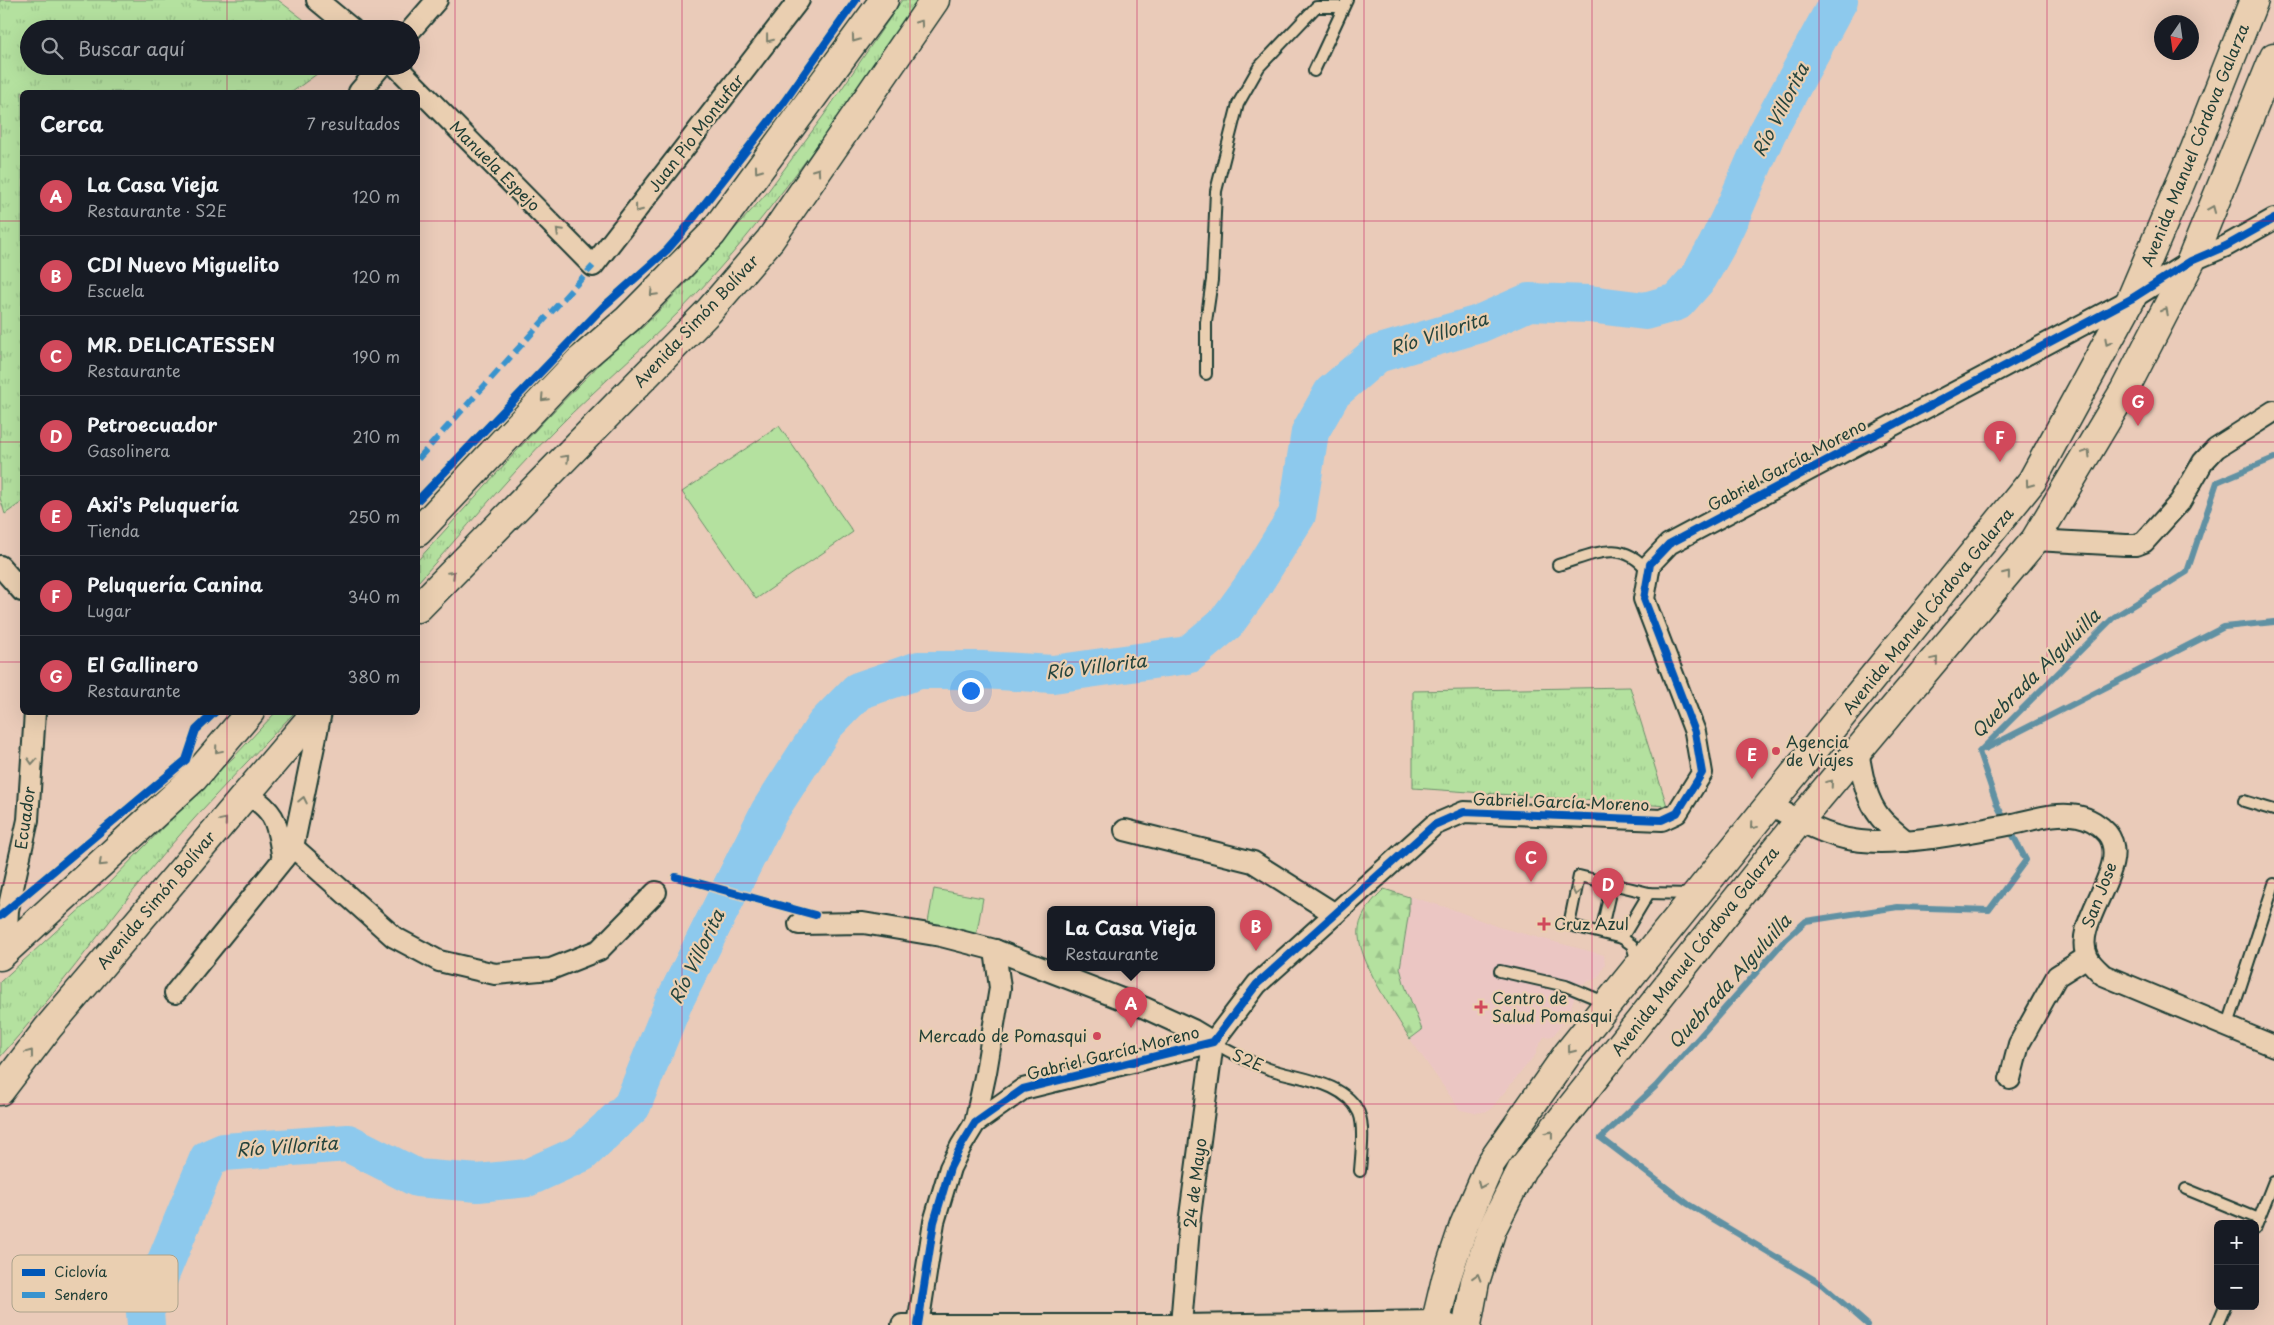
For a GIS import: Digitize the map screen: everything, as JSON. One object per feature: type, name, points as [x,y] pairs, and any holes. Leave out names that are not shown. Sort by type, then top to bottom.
[{"type":"main road","points":[[420,530],[578,362],[628,319],[712,234],[884,0]]},
{"type":"main road","name":"Avenida Simón Bolívar","points":[[420,606],[710,311],[770,240],[935,0]]},
{"type":"main road","name":"Avenida Manuel Córdova Galarza","points":[[1440,1324],[1446,1279],[1464,1225],[1491,1163],[1568,1053],[2032,481],[2131,299],[2153,250],[2254,0]]},
{"type":"main road","name":"Avenida Manuel Córdova Galarza","points":[[1467,1325],[1475,1282],[1492,1229],[1522,1169],[1799,821],[2035,540],[2124,391],[2192,258],[2274,57]]},
{"type":"main road","points":[[2153,250],[2192,258]]},
{"type":"main road","points":[[3,954],[194,778],[247,715]]},
{"type":"main road","name":"Avenida Simón Bolívar","points":[[0,1091],[48,1028],[313,715]]},
{"type":"main road","points":[[1701,890],[1731,906]]},
{"type":"main road","points":[[1642,962],[1672,980]]},
{"type":"street","points":[[318,0],[341,20]]},
{"type":"street","points":[[419,20],[436,0]]},
{"type":"street","name":"Juan Pio Montufar","points":[[593,266],[799,0]]},
{"type":"street","points":[[361,90],[373,75]]},
{"type":"street","name":"Manuela Espejo","points":[[405,75],[420,90]]},
{"type":"street","name":"Manuela Espejo","points":[[420,90],[593,266]]},
{"type":"street","name":"Gabriel García Moreno","points":[[918,1325],[934,1222],[950,1168],[960,1146],[975,1123],[1023,1088],[1213,1042],[1258,984],[1434,825],[1464,812],[1662,820],[1677,813],[1702,773],[1695,732],[1644,599],[1650,564],[1669,544],[2131,299],[2192,258],[2226,246],[2274,219]]},
{"type":"street","points":[[2035,540],[2126,545],[2136,545],[2144,542],[2180,502],[2203,462],[2216,448],[2274,411]]},
{"type":"street","points":[[1,568],[20,589]]},
{"type":"street","name":"Ecuador","points":[[3,954],[8,910],[28,820],[35,715]]},
{"type":"street","points":[[175,993],[288,853],[320,715]]},
{"type":"street","points":[[1858,751],[1863,779],[1870,800],[1880,817],[1906,841]]},
{"type":"street","points":[[247,793],[266,806],[275,818],[288,853],[394,936],[439,960],[495,974],[551,969],[599,950],[656,892]]},
{"type":"street","name":"San Jose","points":[[1771,805],[1799,821],[1826,833],[1854,840],[1906,841],[2008,825],[2044,816],[2078,816],[2094,822],[2107,834],[2113,843],[2114,856],[2106,883],[2084,934],[2087,957]]},
{"type":"street","points":[[1125,830],[1253,862],[1335,914]]},
{"type":"street","name":"S2E","points":[[799,924],[862,923],[941,936],[995,950],[1047,970]]},
{"type":"street","points":[[975,1123],[986,1072],[1000,988],[995,950]]},
{"type":"street","points":[[2010,1079],[2019,1044],[2057,976],[2087,957],[2103,975],[2226,1028],[2274,1046]]},
{"type":"street","name":"S2E","points":[[1049,971],[1145,1008],[1193,1030],[1213,1042]]},
{"type":"street","name":"24 de Mayo","points":[[1181,1325],[1190,1216],[1213,1042]]},
{"type":"street","points":[[902,1325],[1440,1324]]},
{"type":"lane","points":[[1314,71],[1345,4]]},
{"type":"lane","points":[[1206,374],[1206,322],[1212,280],[1216,192],[1238,104],[1259,67],[1316,7],[1345,4]]},
{"type":"lane","points":[[1558,565],[1594,552],[1612,550],[1633,556],[1648,571]]},
{"type":"lane","points":[[2244,801],[2274,810]]},
{"type":"lane","points":[[1642,962],[1632,945],[1622,938],[1569,925],[1579,876],[1649,893],[1701,890]]},
{"type":"lane","points":[[1601,932],[1612,884]]},
{"type":"lane","points":[[2226,1028],[2274,884]]},
{"type":"lane","points":[[1622,938],[1649,893]]},
{"type":"lane","points":[[1500,971],[1566,986],[1608,1004]]},
{"type":"lane","name":"S2E","points":[[1213,1042],[1232,1054],[1268,1069],[1335,1088],[1353,1102],[1360,1115],[1362,1142],[1360,1171]]},
{"type":"lane","points":[[2186,1189],[2259,1219],[2274,1181]]},
{"type":"lane","points":[[2218,1325],[2224,1310]]},
{"type":"shaded area","name":"Centro de Salud Pomasqui","points":[[1384,889],[1452,909],[1498,927],[1604,955],[1605,965],[1598,978],[1581,984],[1569,1015],[1553,1036],[1544,1037],[1536,1054],[1489,1111],[1475,1113],[1460,1110],[1410,1039],[1363,957],[1359,941],[1359,927],[1366,911]]},
{"type":"green space","points":[[0,0],[278,0],[304,20],[20,20],[20,75],[316,75],[295,90],[20,90],[20,503],[5,514],[0,498]]},
{"type":"green space","points":[[902,0],[918,0],[814,149],[730,256],[700,290],[646,344],[537,448],[420,580],[420,558],[544,421],[616,347],[643,327],[689,280],[766,194],[824,115]]},
{"type":"green space","points":[[779,426],[853,532],[756,599],[682,492]]},
{"type":"green space","points":[[1630,687],[1667,806],[1413,788],[1413,691]]},
{"type":"green space","points":[[273,715],[292,715],[220,790],[167,850],[0,1057],[0,982],[107,885],[212,777],[233,758]]},
{"type":"green space","points":[[934,889],[983,898],[976,937],[927,928]]},
{"type":"green space","points":[[1384,889],[1409,897],[1409,911],[1400,968],[1422,1030],[1410,1039],[1377,985],[1359,940],[1359,928],[1362,917]]},
{"type":"waterway","name":"Río Villorita","points":[[168,1255],[208,1159],[224,1152],[348,1143],[417,1178],[478,1183],[527,1178],[582,1153],[632,1106],[674,1002],[769,812],[825,725],[858,691],[919,670],[982,670],[1053,674],[1188,655],[1226,623],[1250,590],[1297,515],[1310,432],[1332,393],[1377,354],[1479,324],[1529,302],[1589,304],[1645,311],[1677,302],[1699,277],[1717,245],[1767,133],[1839,0]]},
{"type":"waterway","name":"Quebrada Alguluilla","points":[[1868,1325],[1820,1283],[1688,1204],[1601,1138],[1656,1086],[1786,939],[1806,921],[1898,907],[1989,910],[2026,860],[1997,805],[1979,752],[2114,617],[2187,572],[2217,482],[2274,458]]},
{"type":"waterway","points":[[1985,749],[2224,627],[2274,622]]},
{"type":"waterway","name":"Río Villorita","points":[[145,1312],[146,1325]]},
{"type":"marked path","points":[[420,457],[593,266]]},
{"type":"cycle path","points":[[420,498],[603,307],[667,250],[784,102],[856,0]]},
{"type":"cycle path","points":[[918,1325],[934,1222],[950,1168],[975,1123],[1023,1089],[1213,1042],[1257,984],[1434,825],[1464,812],[1662,820],[1677,813],[1702,773],[1695,732],[1644,599],[1650,564],[1669,544],[2131,299],[2191,261],[2226,246],[2274,219]]},
{"type":"cycle path","points":[[0,916],[186,760],[196,730],[212,715]]},
{"type":"cycle path","points":[[676,877],[815,915]]},
{"type":"place","name":"El Gallinero","points":[[2138,426]]},
{"type":"place","name":"Peluquería Canina","points":[[2000,462]]},
{"type":"place","name":"Agencia de Viajes","points":[[1776,751]]},
{"type":"place","name":"Axi's Peluquería","points":[[1752,779]]},
{"type":"place","name":"MR. DELICATESSEN","points":[[1531,882]]},
{"type":"place","name":"Petroecuador","points":[[1608,909]]},
{"type":"place","name":"Cruz Azul","points":[[1544,924]]},
{"type":"place","name":"CDI Nuevo Miguelito","points":[[1256,951]]},
{"type":"place","name":"Centro de Salud Pomasqui","points":[[1481,1007]]},
{"type":"place","name":"La Casa Vieja","points":[[1131,1028]]},
{"type":"place","name":"Mercado de Pomasqui","points":[[1097,1036]]}]
